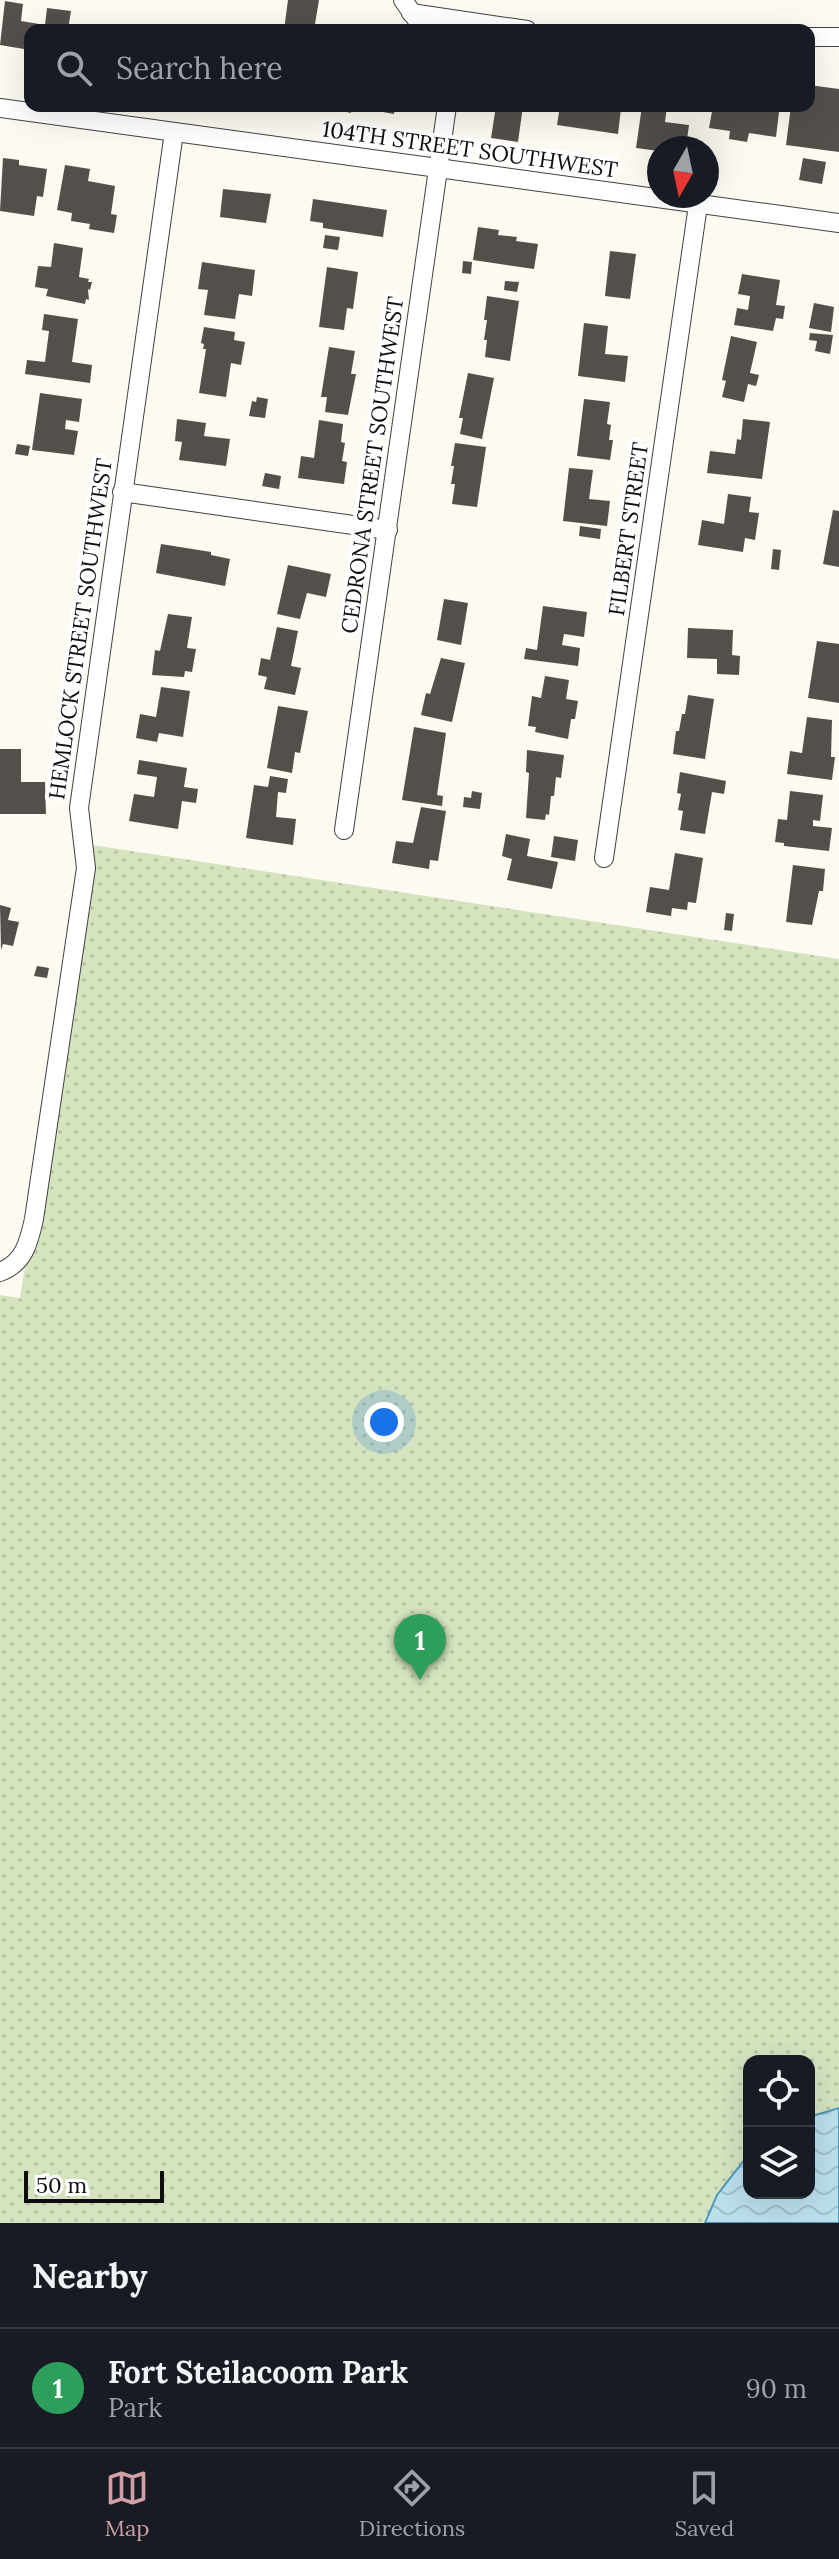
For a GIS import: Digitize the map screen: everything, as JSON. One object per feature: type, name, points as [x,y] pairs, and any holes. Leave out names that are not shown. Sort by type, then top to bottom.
[{"type":"street","points":[[407,6],[420,24]]},
{"type":"street","points":[[407,6],[497,24]]},
{"type":"street","points":[[815,37],[839,37]]},
{"type":"street","name":"104TH STREET SOUTHWEST","points":[[0,108],[24,111]]},
{"type":"street","name":"104TH STREET SOUTHWEST","points":[[29,112],[647,198]]},
{"type":"street","name":"CEDRONA STREET SOUTHWEST","points":[[344,830],[446,112]]},
{"type":"street","name":"HEMLOCK STREET SOUTHWEST","points":[[5,1270],[25,1249],[34,1219],[86,868],[79,808],[174,132]]},
{"type":"street","name":"FILBERT STREET","points":[[604,858],[698,208]]},
{"type":"street","name":"104TH STREET SOUTHWEST","points":[[719,208],[839,223]]},
{"type":"street","points":[[122,492],[388,530]]},
{"type":"green space","points":[[92,845],[839,959],[839,2223],[0,2223],[0,1295],[20,1298]]},
{"type":"water","points":[[839,2108],[839,2223],[705,2223],[717,2195],[743,2162],[743,2199],[815,2199],[815,2115]]},
{"type":"building","points":[[288,0],[319,0],[315,24],[285,24]]},
{"type":"building","points":[[5,1],[23,4],[21,21],[39,24],[24,24],[24,49],[0,45]]},
{"type":"building","points":[[47,8],[71,11],[69,24],[45,24]]},
{"type":"building","points":[[815,86],[839,89],[839,152],[786,145],[790,112],[815,112]]},
{"type":"building","points":[[495,112],[522,112],[518,142],[491,138]]},
{"type":"building","points":[[559,112],[621,112],[618,134],[557,125]]},
{"type":"building","points":[[641,112],[666,112],[665,122],[689,125],[688,136],[647,136],[647,149],[636,148]]},
{"type":"building","points":[[712,112],[779,112],[776,137],[749,133],[747,142],[729,139],[730,131],[709,128]]},
{"type":"building","points":[[3,158],[19,160],[19,165],[47,169],[43,197],[37,196],[34,216],[0,211]]},
{"type":"building","points":[[803,158],[826,162],[822,184],[799,180]]},
{"type":"building","points":[[65,165],[90,169],[88,181],[115,186],[111,214],[117,215],[114,233],[89,229],[90,224],[71,221],[72,213],[57,210]]},
{"type":"building","points":[[223,189],[271,194],[266,223],[220,217]]},
{"type":"building","points":[[313,199],[387,210],[383,237],[323,228],[323,223],[310,221]]},
{"type":"building","points":[[478,227],[499,230],[498,235],[517,237],[516,241],[538,244],[534,269],[473,260]]},
{"type":"building","points":[[325,235],[340,237],[338,250],[323,248]]},
{"type":"building","points":[[54,243],[83,248],[79,277],[92,282],[88,289],[89,300],[86,299],[85,304],[46,296],[48,289],[35,287],[38,266],[51,267]]},
{"type":"building","points":[[610,251],[636,254],[630,299],[605,296]]},
{"type":"building","points":[[463,261],[472,262],[471,274],[462,273]]},
{"type":"building","points":[[202,262],[255,270],[252,296],[239,294],[235,319],[204,315],[208,290],[198,289]]},
{"type":"building","points":[[327,267],[358,272],[353,309],[347,308],[344,330],[319,327]]},
{"type":"building","points":[[742,274],[780,280],[776,305],[785,306],[783,319],[776,318],[773,331],[734,325],[737,308],[748,310],[750,296],[738,294]]},
{"type":"building","points":[[505,281],[519,282],[517,292],[504,290]]},
{"type":"building","points":[[487,296],[519,301],[510,361],[485,357]]},
{"type":"building","points":[[814,303],[834,307],[831,332],[809,328]]},
{"type":"building","points":[[44,314],[78,319],[72,362],[92,365],[90,383],[25,374],[27,360],[45,362],[49,331],[42,330]]},
{"type":"building","points":[[584,323],[608,326],[605,354],[628,356],[625,382],[578,376]]},
{"type":"building","points":[[204,327],[235,332],[234,340],[245,342],[241,365],[231,363],[226,397],[199,393],[206,349],[201,343]]},
{"type":"building","points":[[810,333],[833,335],[830,354],[815,351],[817,341],[809,340]]},
{"type":"building","points":[[731,336],[757,342],[750,373],[759,375],[756,386],[748,384],[744,402],[722,397],[726,381],[722,380]]},
{"type":"building","points":[[329,347],[355,351],[351,374],[356,374],[348,415],[325,412],[327,397],[321,397]]},
{"type":"building","points":[[468,373],[494,378],[482,439],[460,434],[463,418],[459,418]]},
{"type":"building","points":[[40,393],[82,399],[79,422],[66,420],[65,429],[78,431],[74,455],[32,450]]},
{"type":"building","points":[[257,397],[268,399],[265,418],[249,416],[252,401],[256,402]]},
{"type":"building","points":[[584,399],[610,402],[607,424],[611,425],[609,440],[613,440],[610,460],[577,456]]},
{"type":"building","points":[[177,419],[206,423],[204,436],[230,439],[226,466],[179,460],[182,442],[175,441]]},
{"type":"building","points":[[743,419],[770,422],[762,479],[707,473],[710,451],[735,454],[737,439],[741,440]]},
{"type":"building","points":[[319,420],[343,424],[341,442],[345,443],[342,461],[347,462],[344,484],[298,478],[301,456],[314,458]]},
{"type":"building","points":[[455,443],[486,447],[477,507],[452,504],[455,484],[451,484],[454,466],[451,466]]},
{"type":"building","points":[[17,444],[30,446],[28,456],[15,454]]},
{"type":"building","points":[[569,468],[593,470],[589,499],[610,501],[607,526],[563,521]]},
{"type":"building","points":[[265,473],[281,476],[279,489],[262,486]]},
{"type":"building","points":[[728,494],[751,497],[749,512],[759,513],[755,540],[745,538],[743,552],[698,545],[702,520],[724,524]]},
{"type":"building","points":[[833,510],[839,511],[839,567],[823,564]]},
{"type":"building","points":[[580,526],[601,529],[600,539],[579,536]]},
{"type":"building","points":[[161,544],[211,552],[211,555],[230,559],[225,586],[156,573]]},
{"type":"building","points":[[773,549],[781,550],[779,570],[771,569]]},
{"type":"building","points":[[288,565],[331,574],[326,597],[307,593],[300,619],[277,614]]},
{"type":"building","points":[[444,599],[468,603],[461,645],[437,640]]},
{"type":"building","points":[[543,606],[587,612],[584,637],[564,634],[562,645],[580,648],[578,666],[524,659],[526,648],[537,650]]},
{"type":"building","points":[[168,614],[192,617],[187,648],[196,649],[192,672],[185,671],[184,677],[152,675],[155,650],[160,651]]},
{"type":"building","points":[[277,627],[298,631],[291,666],[301,668],[295,695],[264,689],[267,677],[258,675],[261,658],[270,660]]},
{"type":"building","points":[[688,628],[733,630],[732,655],[740,656],[739,675],[717,674],[717,659],[687,658]]},
{"type":"building","points":[[817,641],[839,644],[839,703],[808,698]]},
{"type":"building","points":[[441,658],[465,663],[452,722],[421,715],[426,693],[430,694]]},
{"type":"building","points":[[545,676],[569,680],[566,699],[578,701],[568,739],[535,732],[536,727],[528,726],[532,696],[541,698]]},
{"type":"building","points":[[161,687],[190,691],[183,737],[159,733],[157,742],[136,738],[140,714],[156,717]]},
{"type":"building","points":[[688,695],[714,699],[705,759],[673,754],[676,731],[679,731],[682,714],[685,714]]},
{"type":"building","points":[[278,706],[308,711],[300,753],[295,752],[292,773],[267,768]]},
{"type":"building","points":[[807,717],[832,720],[831,757],[835,757],[832,780],[787,774],[790,751],[802,753]]},
{"type":"building","points":[[414,727],[446,733],[437,795],[443,796],[442,806],[402,800]]},
{"type":"building","points":[[0,749],[21,749],[21,782],[45,782],[46,814],[0,814]]},
{"type":"building","points":[[527,750],[564,755],[561,778],[556,777],[554,796],[551,796],[549,815],[546,814],[545,820],[526,818]]},
{"type":"building","points":[[139,760],[187,768],[184,787],[198,789],[196,803],[182,801],[178,829],[129,821],[134,794],[154,797],[157,777],[137,774]]},
{"type":"building","points":[[680,772],[726,781],[724,794],[712,792],[705,834],[680,830],[683,811],[678,810],[681,794],[677,793]]},
{"type":"building","points":[[270,776],[288,779],[286,793],[278,792],[276,817],[296,819],[293,845],[246,838],[254,785],[268,787]]},
{"type":"building","points":[[472,791],[482,793],[480,809],[463,807],[464,797],[471,798]]},
{"type":"building","points":[[790,791],[823,795],[820,821],[813,820],[813,826],[832,828],[829,851],[784,846],[784,843],[775,842],[778,819],[787,820]]},
{"type":"building","points":[[421,807],[446,811],[438,861],[430,860],[429,869],[392,863],[396,841],[413,843]]},
{"type":"building","points":[[506,834],[530,839],[527,856],[558,862],[552,889],[507,880],[512,859],[502,856]]},
{"type":"building","points":[[554,836],[578,840],[575,861],[551,857]]},
{"type":"building","points":[[675,853],[703,858],[696,903],[688,902],[687,910],[672,908],[671,916],[646,912],[650,887],[669,890]]},
{"type":"building","points":[[793,865],[825,869],[823,891],[819,891],[812,925],[786,922]]},
{"type":"building","points":[[0,905],[11,908],[8,920],[19,922],[13,946],[3,944],[1,950]]},
{"type":"building","points":[[726,913],[734,914],[732,931],[724,930]]},
{"type":"building","points":[[37,966],[49,968],[47,978],[34,976]]},
{"type":"place","name":"Fort Steilacoom Park","points":[[420,1680]]}]
